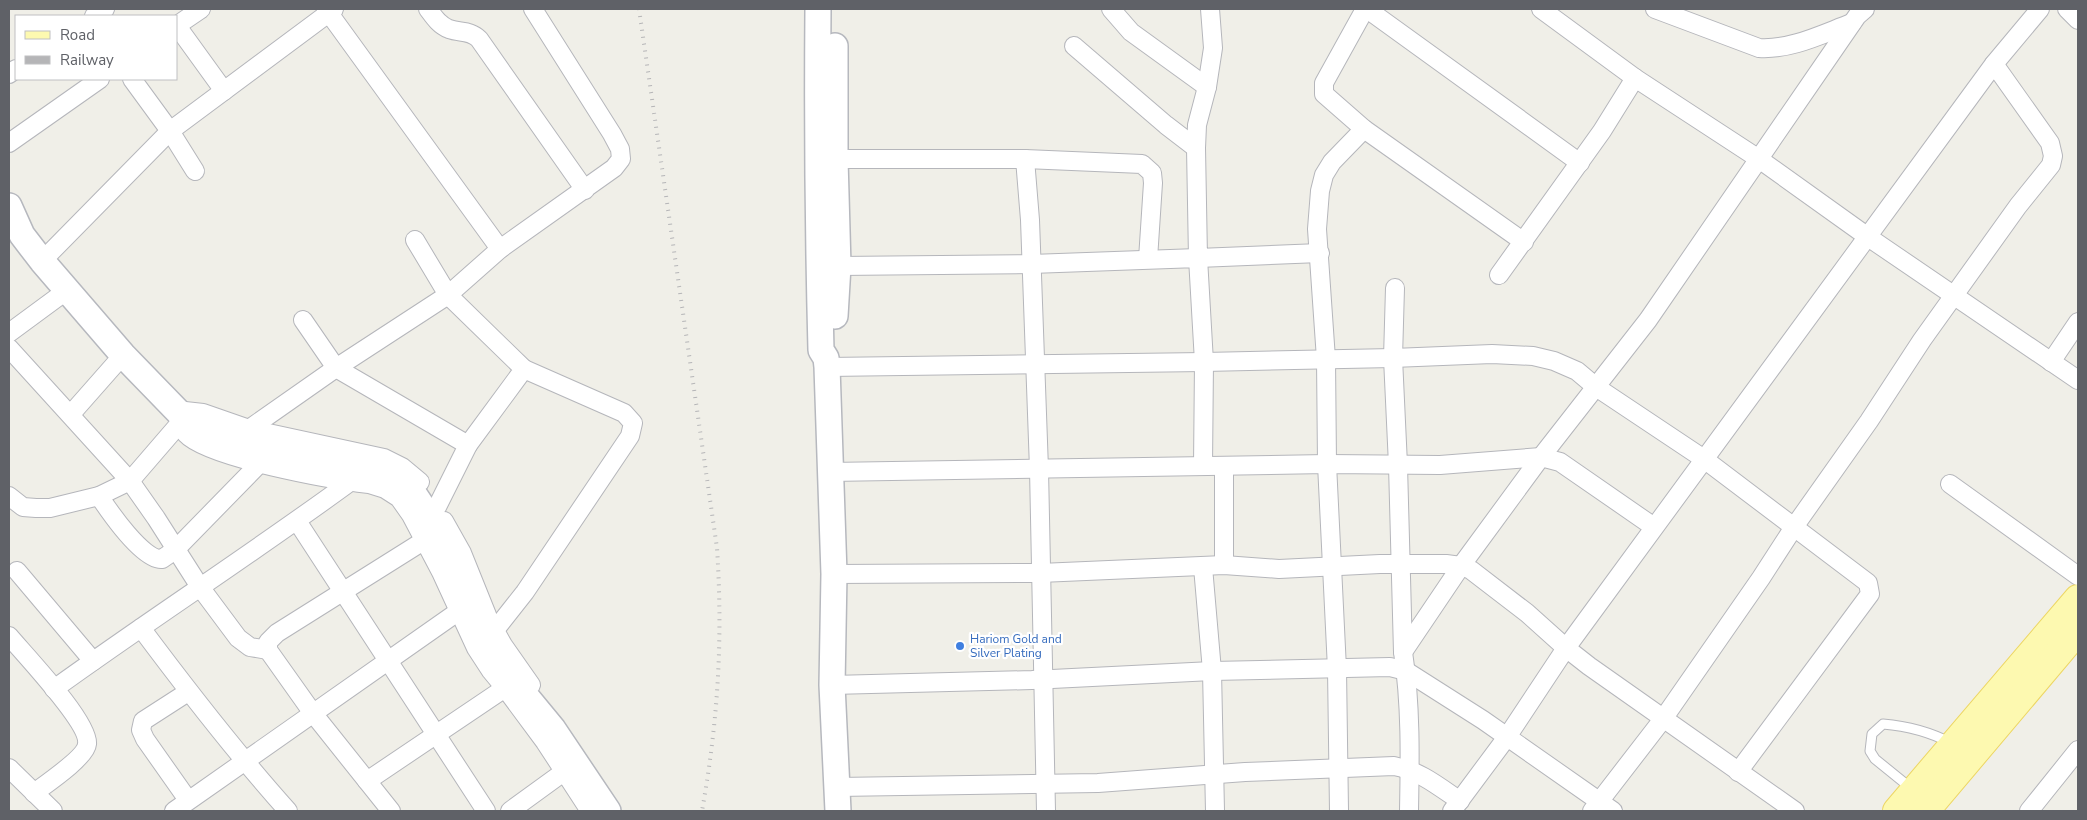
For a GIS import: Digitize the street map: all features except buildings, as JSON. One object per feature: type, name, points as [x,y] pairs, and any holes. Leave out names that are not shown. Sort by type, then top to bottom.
[{"type":"main road","points":[[1919,801],[1953,745],[2078,599]]},
{"type":"main road","points":[[1896,811],[1919,801],[2078,630]]},
{"type":"street","points":[[178,25],[201,9]]},
{"type":"street","points":[[428,9],[437,22],[451,30],[474,34],[480,39],[585,190]]},
{"type":"street","points":[[249,429],[336,368],[448,295],[500,249],[585,190],[614,168],[621,159],[620,149],[612,134],[534,9]]},
{"type":"street","points":[[818,9],[817,156],[820,323],[821,350],[827,362],[829,472],[834,574],[832,685],[837,799],[1213,774],[1394,766],[1410,769],[1423,775],[1456,806],[1507,736],[1566,648],[1654,527],[1994,64],[2040,9]]},
{"type":"street","points":[[827,362],[834,349],[838,266],[835,159],[835,9]]},
{"type":"street","points":[[1111,9],[1132,32],[1207,87]]},
{"type":"street","points":[[1203,466],[1204,362],[1198,258],[1196,148],[1197,125],[1207,87],[1213,48],[1210,9]]},
{"type":"street","points":[[1524,242],[1364,129],[1324,94],[1324,83],[1366,9],[1580,163]]},
{"type":"street","points":[[1541,9],[1635,78],[1759,159],[1868,237],[2078,380]]},
{"type":"street","points":[[1655,9],[1759,48],[1775,49],[1856,14]]},
{"type":"street","points":[[2067,9],[2078,20]]},
{"type":"street","points":[[42,261],[170,131],[330,10],[500,249]]},
{"type":"street","points":[[1403,652],[1461,566],[1541,457],[1547,452],[1648,320],[1856,14]]},
{"type":"street","points":[[178,29],[224,91]]},
{"type":"street","points":[[1074,46],[1166,125],[1196,148]]},
{"type":"street","points":[[832,685],[1043,680],[1212,671],[1390,667],[1406,671],[1507,736],[1602,808],[1954,296],[2018,206],[2051,164],[2053,156],[2050,143],[1994,64]]},
{"type":"street","points":[[1499,275],[1580,163],[1635,78]]},
{"type":"street","points":[[9,143],[99,80]]},
{"type":"street","points":[[133,80],[170,131],[195,171]]},
{"type":"street","points":[[1339,811],[1337,669],[1327,464],[1326,359],[1317,228],[1320,191],[1324,175],[1332,162],[1364,129]]},
{"type":"street","points":[[835,159],[1025,159],[1142,164],[1152,174],[1153,183],[1148,259]]},
{"type":"street","points":[[1025,159],[1030,220],[1039,468],[1046,811]]},
{"type":"street","points":[[9,206],[15,239],[42,261],[122,355],[178,416],[201,431],[216,437],[379,471],[400,480],[412,491],[434,524],[490,648],[506,672],[553,729],[608,811]]},
{"type":"street","points":[[415,240],[448,295],[524,369],[624,413],[633,423],[633,430],[630,436],[525,592],[494,630]]},
{"type":"street","points":[[838,266],[1031,264],[1320,253]]},
{"type":"street","points":[[1395,288],[1394,358],[1403,652],[1406,671],[1410,769],[1409,811]]},
{"type":"street","points":[[9,333],[66,291]]},
{"type":"street","points":[[303,320],[336,368],[468,445]]},
{"type":"street","points":[[2051,362],[2078,322]]},
{"type":"street","points":[[9,348],[130,481],[200,587],[238,638],[250,647],[268,650]]},
{"type":"street","points":[[827,362],[1034,364],[1204,362],[1492,354],[1533,356],[1554,360],[1576,371],[1596,387],[1704,459],[1868,584],[1870,594],[1738,772]]},
{"type":"street","points":[[71,414],[122,355]]},
{"type":"street","points":[[437,507],[468,445],[524,369]]},
{"type":"street","points":[[9,496],[23,507],[50,508],[99,496],[130,481],[178,416],[203,413],[249,429],[384,458],[402,467],[420,481],[437,507],[462,553],[502,645],[590,764],[622,811]]},
{"type":"street","points":[[178,416],[186,434],[201,444],[222,453],[350,482],[369,484],[385,489],[399,498],[425,540],[476,648],[565,771],[590,811]]},
{"type":"street","points":[[829,472],[1327,464],[1440,465],[1541,457],[1560,462],[1654,527]]},
{"type":"street","points":[[99,496],[127,535],[154,557],[162,559],[175,550],[260,463]]},
{"type":"street","points":[[1224,466],[1224,564]]},
{"type":"street","points":[[54,689],[297,521],[350,482]]},
{"type":"street","points":[[1950,484],[2078,576]]},
{"type":"street","points":[[297,521],[486,811]]},
{"type":"street","points":[[391,811],[312,712],[268,650],[268,642],[277,633],[425,540]]},
{"type":"street","points":[[834,574],[1040,573],[1203,567],[1224,564],[1279,569],[1401,564],[1461,566],[1471,570],[1527,613],[1566,648],[1795,811]]},
{"type":"street","points":[[1203,567],[1212,671],[1215,811]]},
{"type":"street","points":[[17,571],[93,661]]},
{"type":"street","points":[[174,811],[312,712],[389,661],[459,611]]},
{"type":"street","points":[[141,628],[188,692],[279,808]]},
{"type":"street","points":[[9,636],[77,716],[86,732],[88,744],[82,755],[34,793]]},
{"type":"street","points":[[367,781],[506,688]]},
{"type":"street","points":[[188,692],[143,721],[141,730],[145,739],[188,800]]},
{"type":"street","points":[[2029,811],[2078,750]]},
{"type":"street","points":[[9,768],[34,793],[47,810]]},
{"type":"street","points":[[510,811],[565,771]]},
{"type":"lane","points":[[1919,801],[1875,759],[1870,751],[1872,734],[1883,724],[1903,726],[1939,737],[1953,745]]},
{"type":"railway","points":[[639,9],[717,548],[719,582],[718,680],[712,745],[702,811]]},
{"type":"place","name":"Hariom Gold and Silver Plating","points":[[960,646]]}]
